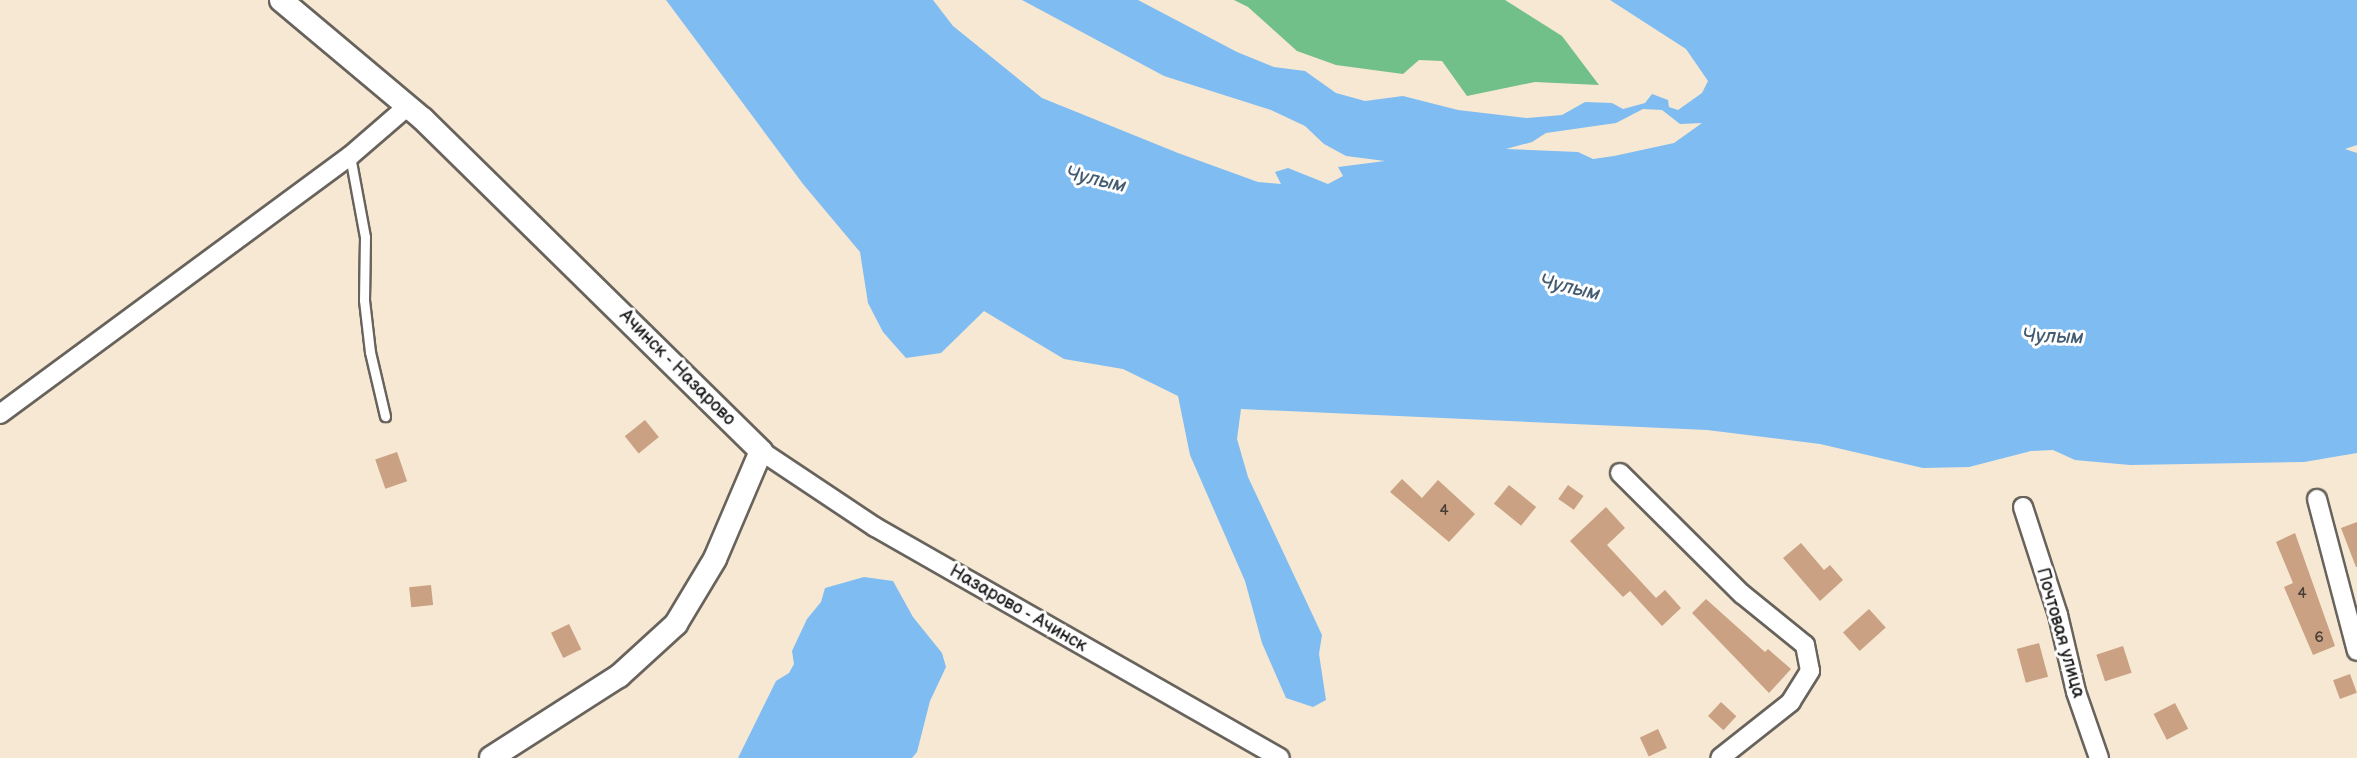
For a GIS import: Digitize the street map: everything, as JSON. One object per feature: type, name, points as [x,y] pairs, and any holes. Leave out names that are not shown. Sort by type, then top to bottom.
[{"type":"street","name":"Ачинск - Назарово","points":[[281,0],[408,106],[761,451]]},
{"type":"street","points":[[0,414],[350,156],[408,106]]},
{"type":"street","points":[[491,758],[619,676],[676,624],[715,559],[761,451]]},
{"type":"street","name":"Назарово - Ачинск","points":[[761,451],[875,526],[1280,758]]},
{"type":"street","points":[[1620,473],[1742,594],[1805,645],[1810,671],[1791,702],[1720,758]]},
{"type":"street","points":[[2317,499],[2357,651]]},
{"type":"street","name":"Почтовая улица","points":[[2023,507],[2058,615],[2076,692],[2100,758]]},
{"type":"lane","points":[[350,156],[365,237],[364,300],[370,352],[385,416]]},
{"type":"green space","points":[[1234,0],[1505,0],[1562,36],[1599,85],[1535,82],[1467,96],[1442,61],[1419,60],[1403,74],[1336,65],[1297,51],[1248,7]]},
{"type":"water","name":"Чулым","points":[[666,0],[933,0],[953,26],[1042,98],[1178,153],[1258,182],[1281,184],[1275,172],[1288,168],[1328,184],[1343,176],[1338,167],[1385,161],[1346,156],[1324,144],[1305,126],[1271,110],[1164,76],[1022,0],[1138,0],[1237,52],[1274,67],[1305,71],[1336,93],[1365,101],[1403,96],[1458,110],[1527,118],[1562,115],[1585,102],[1612,103],[1623,109],[1645,103],[1652,94],[1668,100],[1669,107],[1678,110],[1702,93],[1708,81],[1686,49],[1610,0],[2357,0],[2357,145],[2345,149],[2357,153],[2357,453],[2304,462],[2130,465],[2075,460],[2053,450],[2031,451],[1969,467],[1923,468],[1820,444],[1707,430],[1241,409],[1237,439],[1248,477],[1322,635],[1319,654],[1326,700],[1313,707],[1286,698],[1262,643],[1245,581],[1190,455],[1178,396],[1123,369],[1064,359],[984,311],[941,353],[906,358],[883,332],[868,303],[860,252],[803,184]],"holes":[[[1643,109],[1662,110],[1680,124],[1702,123],[1674,143],[1593,159],[1578,152],[1506,149],[1532,142],[1546,133],[1616,123]]]},
{"type":"water","points":[[864,577],[893,581],[913,617],[942,653],[946,667],[930,701],[917,752],[912,758],[738,758],[776,681],[789,673],[794,664],[792,651],[807,619],[821,602],[825,588]]},
{"type":"building","points":[[645,420],[659,437],[639,453],[625,436]]},
{"type":"building","points":[[397,452],[407,481],[385,489],[375,459]]},
{"type":"building","points":[[1402,479],[1422,498],[1438,480],[1475,514],[1449,542],[1390,492]]},
{"type":"building","points":[[1509,485],[1536,507],[1521,526],[1494,504]]},
{"type":"building","points":[[1568,485],[1584,496],[1574,510],[1558,499]]},
{"type":"building","points":[[1606,507],[1625,528],[1607,545],[1656,598],[1665,590],[1681,608],[1662,626],[1630,591],[1623,597],[1570,541]]},
{"type":"building","points":[[2357,522],[2357,567],[2356,567],[2341,528]]},
{"type":"building","points":[[2295,533],[2335,646],[2313,655],[2284,587],[2293,583],[2276,542]]},
{"type":"building","points":[[1801,543],[1824,570],[1830,565],[1843,580],[1820,601],[1783,558]]},
{"type":"building","points":[[431,585],[433,605],[411,607],[409,587]]},
{"type":"building","points":[[1706,599],[1765,652],[1768,649],[1791,669],[1769,693],[1692,613]]},
{"type":"building","points":[[1869,609],[1886,628],[1860,651],[1843,632]]},
{"type":"building","points":[[569,624],[581,649],[563,658],[551,633]]},
{"type":"building","points":[[2039,643],[2048,677],[2026,683],[2017,649]]},
{"type":"building","points":[[2123,646],[2132,673],[2105,681],[2096,655]]},
{"type":"building","points":[[2350,674],[2357,693],[2340,699],[2333,680]]},
{"type":"building","points":[[1721,702],[1736,716],[1723,730],[1708,716]]},
{"type":"building","points":[[2175,703],[2188,729],[2167,740],[2154,714]]},
{"type":"building","points":[[1658,729],[1667,748],[1649,756],[1640,737]]}]
